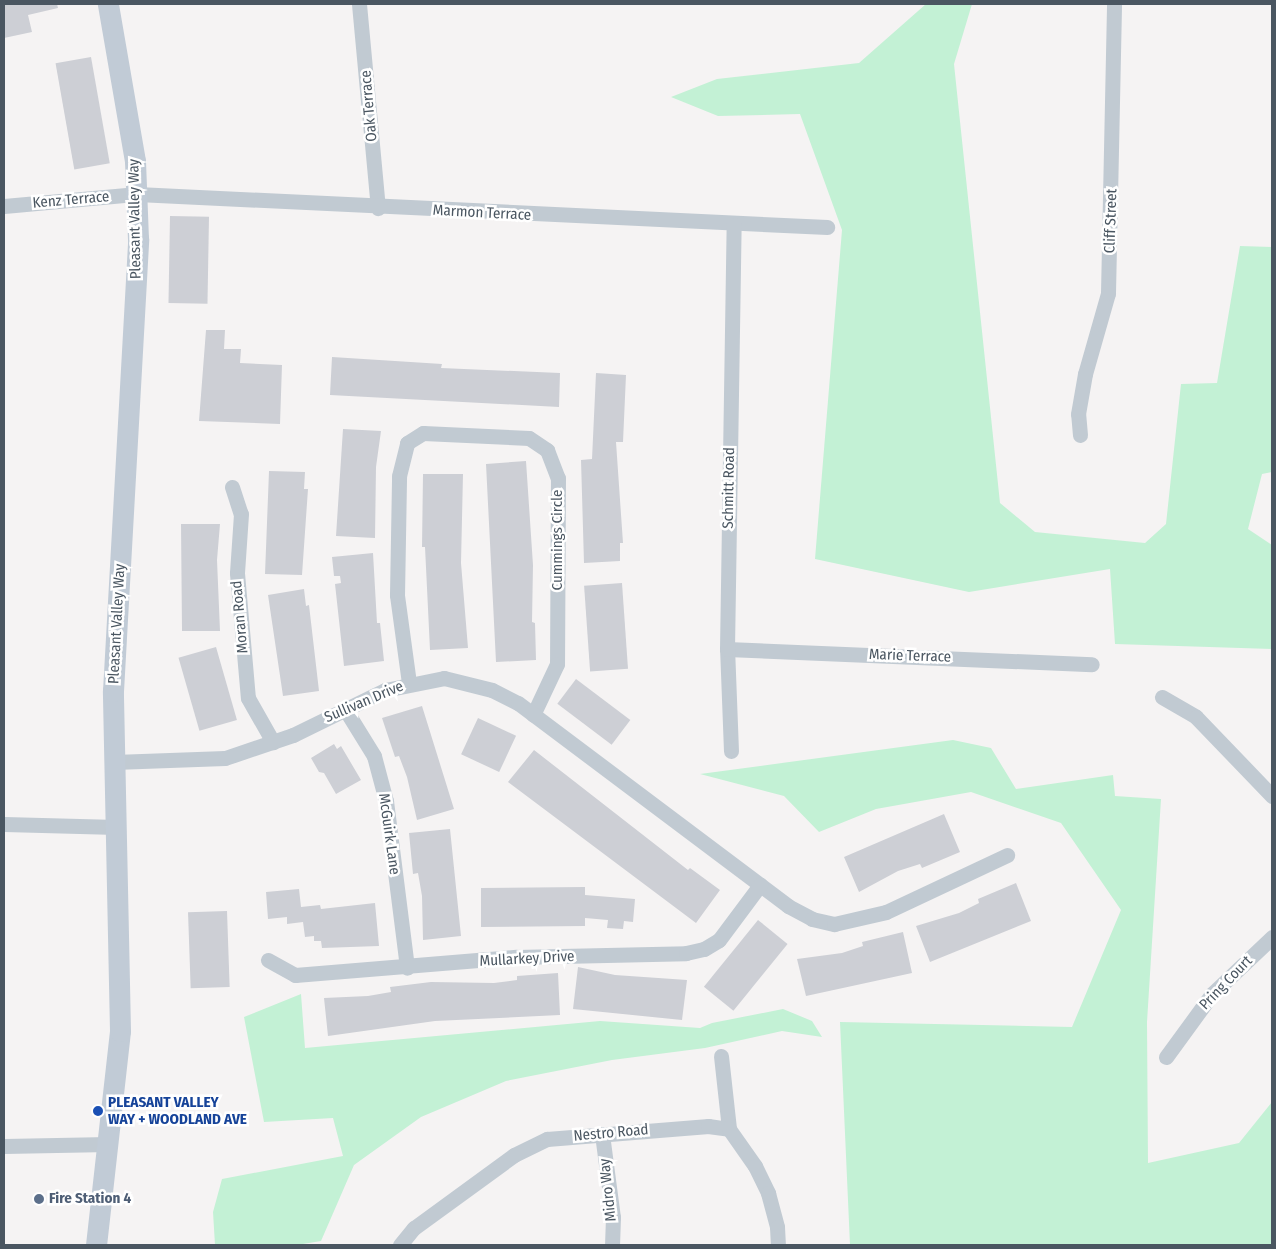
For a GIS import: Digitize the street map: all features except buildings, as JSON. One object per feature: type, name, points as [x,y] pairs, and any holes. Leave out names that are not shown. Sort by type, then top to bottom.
[{"type":"main road","name":"Pleasant Valley Way","points":[[96,1245],[109,1144],[122,996],[113,691],[135,316],[137,194],[120,60],[108,4]]},
{"type":"street","name":"Oak Terrace","points":[[359,4],[378,208]]},
{"type":"street","name":"Cliff Street","points":[[1080,435],[1078,414],[1086,374],[1108,293],[1114,4]]},
{"type":"street","name":"Kenz Terrace","points":[[4,206],[137,194]]},
{"type":"street","name":"Marmon Terrace","points":[[137,194],[378,208],[734,225],[827,227]]},
{"type":"street","name":"Schmitt Road","points":[[731,751],[727,649],[734,225]]},
{"type":"street","name":"Cummings Circle","points":[[409,683],[397,595],[399,476],[407,443],[423,432],[528,438],[547,450],[558,478],[558,664],[533,714]]},
{"type":"street","name":"Moran Road","points":[[232,487],[241,514],[237,573],[248,698],[273,742]]},
{"type":"street","name":"Marie Terrace","points":[[727,649],[1092,664]]},
{"type":"street","name":"Sullivan Drive","points":[[114,762],[225,758],[273,742],[385,690],[409,683],[444,678],[468,682],[492,690],[533,714],[760,885]]},
{"type":"street","points":[[1162,697],[1196,717],[1272,796]]},
{"type":"street","name":"McGuirk Lane","points":[[345,709],[374,756],[386,800],[407,968]]},
{"type":"street","points":[[4,824],[117,827]]},
{"type":"street","points":[[760,885],[796,910],[834,924],[886,912],[1007,855]]},
{"type":"street","name":"Mullarkey Drive","points":[[268,960],[295,975],[407,968],[516,958],[686,953],[704,949],[718,940],[760,885]]},
{"type":"street","name":"Pring Court","points":[[1166,1057],[1212,994],[1272,937]]},
{"type":"street","points":[[721,1056],[729,1129],[756,1166],[768,1193],[777,1227],[778,1245]]},
{"type":"street","name":"Nestro Road","points":[[400,1245],[414,1228],[514,1155],[547,1138],[686,1126],[729,1129]]},
{"type":"street","name":"Midro Way","points":[[602,1134],[613,1217],[612,1245]]},
{"type":"street","points":[[4,1146],[109,1144]]},
{"type":"green space","points":[[926,4],[972,4],[954,64],[1000,503],[1035,532],[1145,543],[1166,524],[1181,384],[1217,383],[1240,246],[1272,247],[1272,472],[1262,474],[1248,529],[1272,545],[1272,649],[1115,644],[1110,569],[969,592],[815,559],[842,230],[800,114],[718,116],[671,97],[717,79],[859,63]]},
{"type":"green space","points":[[953,740],[991,748],[1016,789],[1113,775],[1115,796],[1161,799],[1147,1022],[1148,1163],[1239,1143],[1272,1102],[1271,1245],[850,1245],[840,1022],[1072,1027],[1121,910],[1061,823],[971,792],[876,809],[819,832],[784,796],[700,774]]},
{"type":"green space","points":[[301,994],[305,1048],[600,1021],[700,1028],[712,1023],[783,1009],[812,1021],[822,1037],[782,1031],[705,1048],[612,1060],[506,1081],[421,1117],[354,1165],[321,1241],[297,1245],[215,1245],[213,1212],[222,1179],[343,1156],[333,1118],[264,1122],[244,1017]]},
{"type":"place","name":"PLEASANT VALLEY WAY + WOODLAND AVE","points":[[98,1111]]},
{"type":"place","name":"Fire Station 4","points":[[39,1199]]}]
